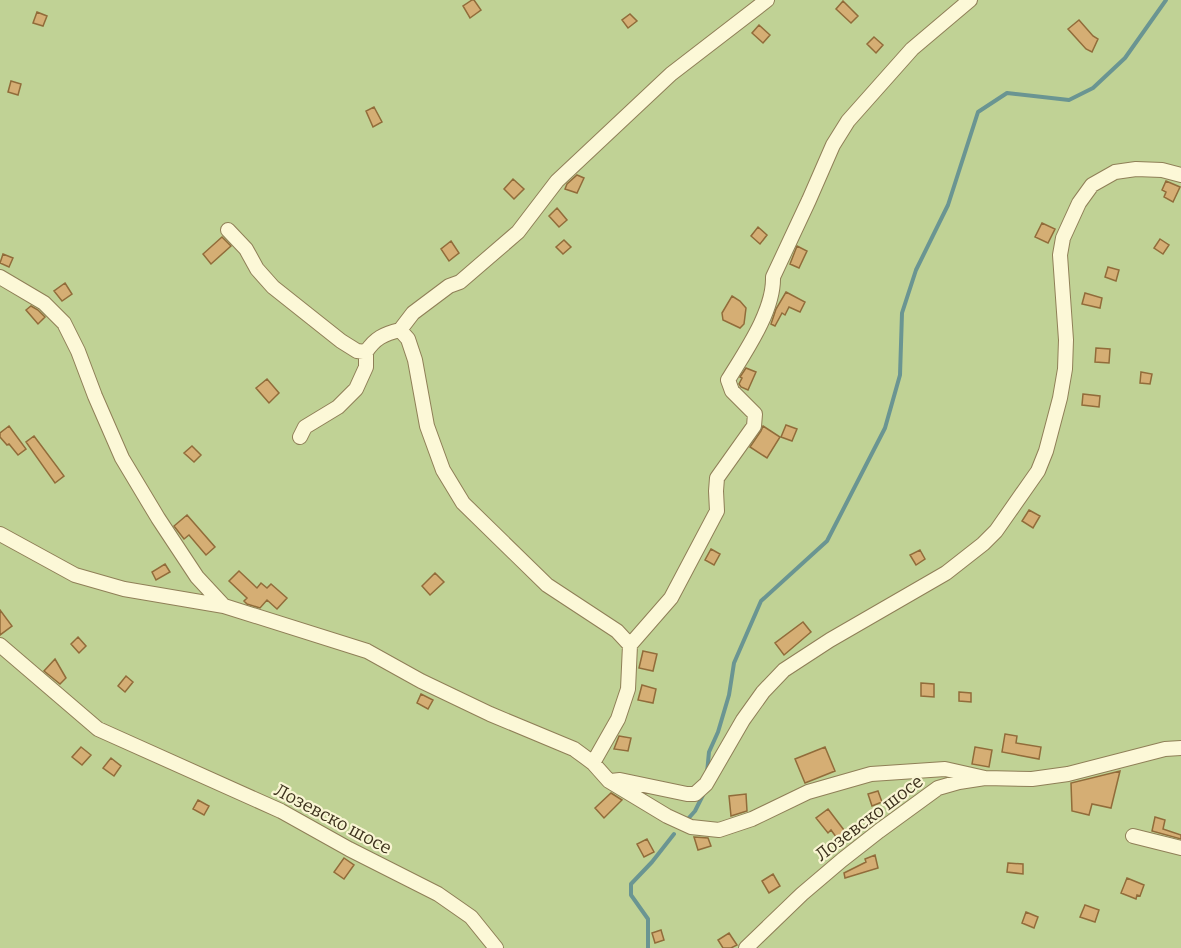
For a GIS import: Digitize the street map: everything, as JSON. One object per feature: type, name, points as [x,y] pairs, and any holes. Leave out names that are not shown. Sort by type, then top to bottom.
[{"type":"street","points":[[300,437],[305,427],[338,407],[356,389],[366,367],[366,352],[372,342],[388,333],[400,330],[413,313],[449,286],[460,282],[518,232],[557,181],[671,74],[766,0]]},
{"type":"street","points":[[593,763],[618,719],[628,689],[630,645],[671,598],[717,511],[717,478],[754,426],[755,414],[732,391],[728,380],[761,324],[773,287],[772,277],[833,144],[848,120],[912,49],[970,0]]},
{"type":"street","points":[[609,781],[620,780],[695,794],[706,784],[763,692],[784,670],[840,634],[946,573],[996,531],[1038,471],[1046,451],[1060,398],[1065,369],[1066,340],[1060,255],[1063,238],[1079,203],[1092,184],[1115,172],[1136,169],[1162,170],[1181,175]]},
{"type":"street","points":[[228,230],[246,249],[257,269],[273,287],[341,341],[357,351],[366,352]]},
{"type":"street","points":[[0,276],[44,303],[64,323],[78,351],[122,458],[197,577],[224,606]]},
{"type":"street","points":[[400,330],[408,339],[415,360],[427,426],[442,470],[463,502],[547,585],[617,631],[630,645]]},
{"type":"street","points":[[0,534],[75,575],[124,589],[224,606],[367,651],[420,681],[490,714],[574,749],[593,763],[609,781],[667,816],[691,827],[718,830],[752,819],[808,792],[871,774],[945,769],[985,778]]},
{"type":"street","name":"Лозевско шосе","points":[[0,645],[98,729],[281,811],[438,894],[471,917],[496,948]]},
{"type":"street","name":"Лозевско шосе","points":[[746,948],[802,894],[842,860],[938,788],[985,778],[1032,779],[1068,774],[1165,749],[1181,748]]},
{"type":"street","points":[[1133,836],[1181,848]]},
{"type":"green space","points":[[0,0],[1181,0],[1181,948],[0,948]]},
{"type":"building","points":[[472,0],[481,10],[470,18],[463,6]]},
{"type":"building","points":[[843,1],[858,16],[851,23],[836,9]]},
{"type":"building","points":[[37,12],[47,16],[43,26],[33,23]]},
{"type":"building","points":[[630,14],[637,21],[628,28],[622,20]]},
{"type":"building","points":[[1079,20],[1098,39],[1092,52],[1086,49],[1068,29]]},
{"type":"building","points":[[759,25],[770,35],[763,43],[752,33]]},
{"type":"building","points":[[874,37],[883,45],[876,53],[867,44]]},
{"type":"building","points":[[11,81],[21,84],[18,95],[8,92]]},
{"type":"building","points":[[374,107],[382,122],[373,127],[366,111]]},
{"type":"building","points":[[577,175],[584,178],[577,193],[565,189],[567,184]]},
{"type":"building","points":[[513,179],[524,189],[514,199],[504,189]]},
{"type":"building","points":[[1166,181],[1180,187],[1173,202],[1164,197],[1166,192],[1162,190]]},
{"type":"building","points":[[557,208],[567,220],[559,227],[549,216]]},
{"type":"building","points":[[1042,223],[1055,229],[1048,243],[1035,237]]},
{"type":"building","points":[[758,227],[767,235],[760,244],[751,236]]},
{"type":"building","points":[[222,237],[231,246],[211,264],[203,254]]},
{"type":"building","points":[[1160,239],[1169,245],[1163,254],[1154,248]]},
{"type":"building","points":[[564,240],[571,247],[563,254],[556,247]]},
{"type":"building","points":[[451,241],[459,253],[449,261],[441,249]]},
{"type":"building","points":[[797,246],[807,251],[799,268],[790,264]]},
{"type":"building","points":[[3,254],[13,258],[9,267],[0,263]]},
{"type":"building","points":[[1108,267],[1119,270],[1116,281],[1105,277]]},
{"type":"building","points":[[65,283],[72,294],[62,301],[54,291]]},
{"type":"building","points":[[786,292],[805,302],[800,312],[789,307],[785,315],[782,313],[775,326],[771,324],[776,309]]},
{"type":"building","points":[[1085,293],[1102,298],[1100,308],[1082,304]]},
{"type":"building","points":[[732,296],[746,308],[744,324],[740,328],[723,320],[722,313]]},
{"type":"building","points":[[31,306],[45,317],[38,324],[26,310]]},
{"type":"building","points":[[1096,348],[1110,349],[1109,363],[1095,362]]},
{"type":"building","points":[[746,368],[756,372],[748,390],[739,384],[742,378],[740,377]]},
{"type":"building","points":[[1141,372],[1152,374],[1150,384],[1140,383]]},
{"type":"building","points":[[267,379],[279,393],[269,403],[256,388]]},
{"type":"building","points":[[1083,394],[1100,396],[1099,407],[1082,405]]},
{"type":"building","points":[[786,425],[797,429],[792,441],[781,437]]},
{"type":"building","points":[[9,426],[26,449],[18,455],[0,437],[0,433]]},
{"type":"building","points":[[763,426],[780,437],[767,458],[750,447]]},
{"type":"building","points":[[34,436],[64,476],[55,483],[26,442]]},
{"type":"building","points":[[192,446],[201,455],[194,462],[184,453]]},
{"type":"building","points":[[1029,510],[1040,516],[1033,528],[1022,521]]},
{"type":"building","points":[[187,515],[215,547],[206,555],[189,535],[184,539],[174,526]]},
{"type":"building","points":[[711,549],[720,554],[714,565],[705,560]]},
{"type":"building","points":[[920,550],[925,559],[916,565],[910,555]]},
{"type":"building","points":[[165,564],[170,572],[156,580],[152,572]]},
{"type":"building","points":[[239,571],[257,588],[261,583],[267,588],[271,584],[287,598],[277,609],[267,600],[260,608],[247,604],[244,601],[247,598],[229,581]]},
{"type":"building","points":[[435,573],[444,582],[430,595],[422,586]]},
{"type":"building","points":[[0,610],[12,626],[0,635]]},
{"type":"building","points":[[803,622],[811,632],[784,655],[775,643]]},
{"type":"building","points":[[78,637],[86,646],[79,653],[71,644]]},
{"type":"building","points":[[643,651],[657,654],[653,671],[639,668]]},
{"type":"building","points":[[55,659],[66,678],[60,684],[44,671]]},
{"type":"building","points":[[126,676],[133,682],[125,692],[118,686]]},
{"type":"building","points":[[921,683],[934,684],[934,697],[921,696]]},
{"type":"building","points":[[642,685],[656,689],[653,703],[638,700]]},
{"type":"building","points":[[959,692],[971,693],[971,702],[959,701]]},
{"type":"building","points":[[421,694],[433,700],[428,709],[417,703]]},
{"type":"building","points":[[1005,734],[1017,736],[1016,743],[1041,747],[1039,759],[1002,752]]},
{"type":"building","points":[[619,736],[631,738],[628,751],[614,749]]},
{"type":"building","points":[[81,747],[91,755],[82,765],[72,757]]},
{"type":"building","points":[[825,747],[835,771],[805,783],[795,759]]},
{"type":"building","points":[[975,747],[992,750],[989,767],[972,764]]},
{"type":"building","points":[[111,758],[121,766],[114,776],[103,768]]},
{"type":"building","points":[[1120,771],[1111,808],[1092,804],[1089,815],[1072,811],[1071,783]]},
{"type":"building","points":[[878,791],[882,802],[872,806],[868,794]]},
{"type":"building","points":[[611,793],[622,800],[604,818],[595,808]]},
{"type":"building","points":[[746,794],[747,811],[731,816],[729,796]]},
{"type":"building","points":[[198,800],[209,806],[204,815],[193,809]]},
{"type":"building","points":[[828,809],[847,834],[839,841],[831,830],[828,833],[816,818]]},
{"type":"building","points":[[1155,817],[1165,820],[1163,829],[1181,835],[1181,839],[1152,831]]},
{"type":"building","points":[[694,837],[708,838],[711,846],[698,850]]},
{"type":"building","points":[[647,839],[654,852],[644,857],[637,844]]},
{"type":"building","points":[[875,855],[878,868],[845,878],[844,873]]},
{"type":"building","points":[[344,858],[354,865],[344,879],[334,872]]},
{"type":"building","points":[[1008,863],[1023,864],[1023,874],[1007,872]]},
{"type":"building","points":[[773,874],[780,886],[769,893],[762,881]]},
{"type":"building","points":[[1127,878],[1144,885],[1140,896],[1137,895],[1136,899],[1121,893]]},
{"type":"building","points":[[1085,905],[1099,910],[1095,922],[1080,917]]},
{"type":"building","points":[[1026,912],[1038,917],[1034,928],[1022,923]]},
{"type":"building","points":[[661,930],[664,940],[655,943],[652,933]]},
{"type":"building","points":[[729,933],[737,945],[723,948],[718,940]]},
{"type":"waterway","points":[[707,773],[709,752],[718,732],[729,695],[734,663],[761,601],[827,541],[885,428],[900,375],[902,313],[916,270],[948,205],[978,112],[1007,93],[1069,100],[1093,88],[1125,58],[1166,0]]},
{"type":"waterway","points":[[687,820],[695,811],[703,795]]},
{"type":"waterway","points":[[648,948],[648,919],[631,895],[631,884],[674,834]]}]
